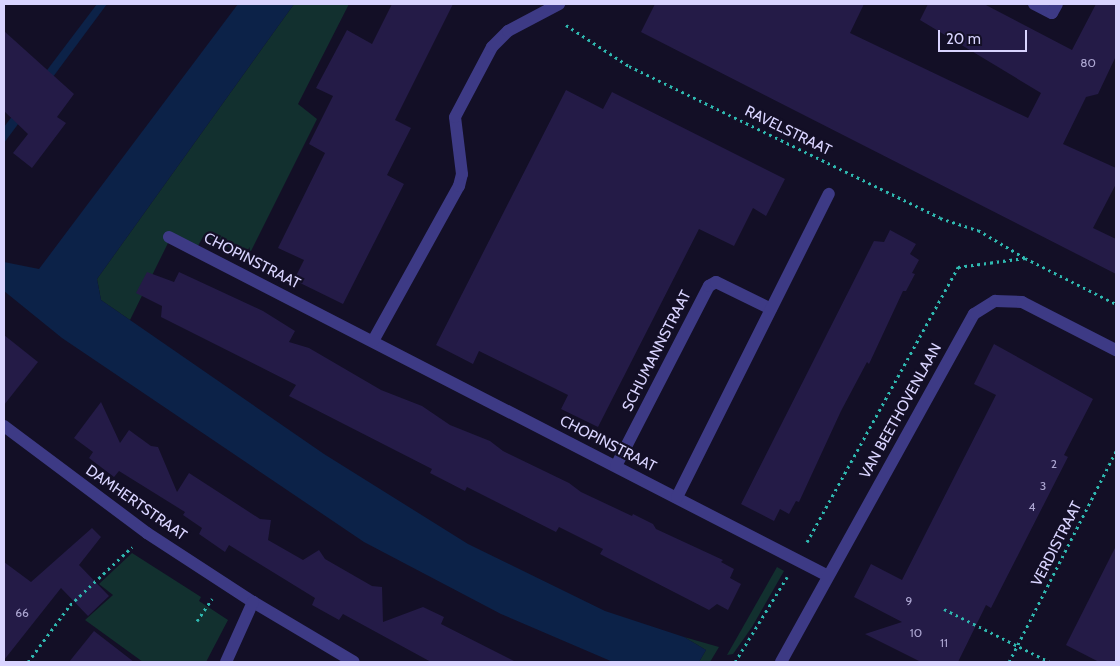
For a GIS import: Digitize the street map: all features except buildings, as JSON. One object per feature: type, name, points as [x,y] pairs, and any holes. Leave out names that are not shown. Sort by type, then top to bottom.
[{"type":"street","points":[[373,341],[459,186],[462,174],[455,117],[492,47],[508,31],[546,13],[559,4]]},
{"type":"street","points":[[1034,4],[1052,13],[1056,4]]},
{"type":"street","points":[[677,497],[829,194]]},
{"type":"street","name":"CHOPINSTRAAT","points":[[169,237],[828,576]]},
{"type":"street","name":"SCHUMANNSTRAAT","points":[[616,466],[709,286],[716,282],[771,309]]},
{"type":"street","name":"VAN BEETHOVENLAAN","points":[[781,662],[974,314],[995,301],[1022,302],[1116,350]]},
{"type":"street","name":"DAMHERTSTRAAT","points":[[4,426],[147,533],[253,602],[354,662]]},
{"type":"street","points":[[226,662],[253,602]]},
{"type":"path","name":"RAVELSTRAAT","points":[[546,13],[629,66],[940,218],[978,230],[1025,258]]},
{"type":"path","name":"VERDISTRAAT","points":[[1009,662],[1116,451]]},
{"type":"path","points":[[28,662],[70,605],[147,533]]},
{"type":"path","points":[[944,609],[1050,662]]},
{"type":"green space","points":[[294,4],[349,4],[298,104],[317,119],[248,257],[204,235],[194,253],[169,241],[130,320],[101,300],[97,279]]},
{"type":"green space","points":[[132,553],[201,597],[199,601],[228,620],[206,662],[143,662],[85,620],[113,595],[99,584]]},
{"type":"green space","points":[[777,567],[784,571],[752,627],[733,654],[727,655]]},
{"type":"green space","points":[[684,637],[719,647],[710,662],[699,662],[706,650]]},
{"type":"water","points":[[97,4],[107,4],[4,143],[4,127]]},
{"type":"water","points":[[238,4],[294,4],[97,279],[101,300],[324,454],[468,544],[605,611],[684,637],[706,650],[699,662],[613,662],[501,614],[364,542],[62,338],[4,291],[4,262],[39,269]]}]
